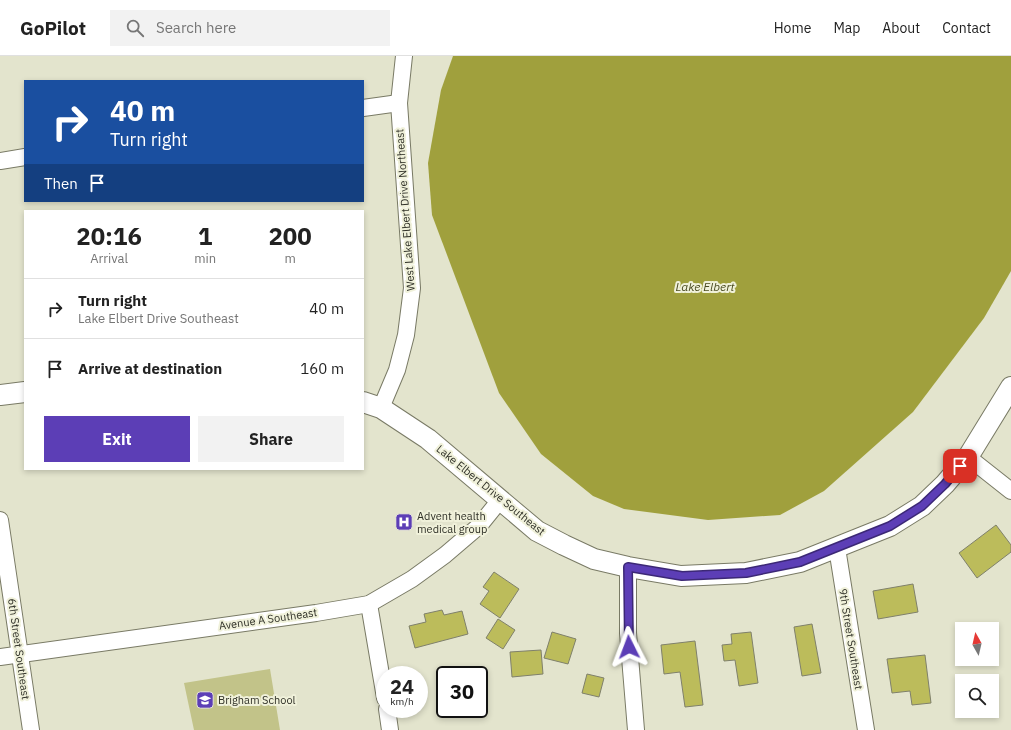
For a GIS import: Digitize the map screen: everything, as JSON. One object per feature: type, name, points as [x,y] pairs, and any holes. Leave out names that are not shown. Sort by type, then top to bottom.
[{"type":"main road","name":"Lake Elbert Drive Southeast","points":[[372,405],[428,439],[538,530],[564,545],[594,559],[628,567],[682,576],[746,573],[800,562],[890,526],[922,506],[945,484],[968,457],[1011,387]]},
{"type":"main road","points":[[0,395],[24,392]]},
{"type":"street","name":"West Lake Elbert Drive Northeast","points":[[372,405],[397,370],[406,335],[412,288],[399,103],[404,56]]},
{"type":"street","points":[[364,108],[399,103]]},
{"type":"street","points":[[0,161],[24,157]]},
{"type":"street","points":[[968,457],[1011,490]]},
{"type":"street","name":"Avenue A Southeast","points":[[0,657],[316,613],[370,604],[412,579],[445,555],[479,526],[500,500]]},
{"type":"street","name":"6th Street Southeast","points":[[0,520],[3,562],[31,730]]},
{"type":"street","name":"9th Street Southeast","points":[[837,548],[866,730]]},
{"type":"street","points":[[628,567],[628,633],[636,730]]},
{"type":"street","points":[[370,604],[380,666]]},
{"type":"street","points":[[388,718],[390,730]]},
{"type":"green space","points":[[270,669],[280,730],[194,730],[184,683]]},
{"type":"water","name":"Lake Elbert","points":[[453,56],[1011,56],[1011,271],[984,318],[913,412],[824,491],[780,515],[708,520],[624,509],[593,496],[541,454],[499,393],[432,215],[428,163],[441,90]]},
{"type":"building","points":[[996,525],[1011,545],[1011,552],[977,578],[959,553]]},
{"type":"building","points":[[494,572],[519,589],[500,618],[480,604],[489,591],[483,587]]},
{"type":"building","points":[[913,584],[918,612],[878,619],[873,591]]},
{"type":"building","points":[[442,610],[444,615],[462,611],[468,634],[415,648],[409,626],[426,622],[424,614]]},
{"type":"building","points":[[498,619],[515,630],[503,649],[486,638]]},
{"type":"building","points":[[812,624],[821,673],[802,676],[794,627]]},
{"type":"building","points":[[552,632],[576,639],[568,664],[544,658]]},
{"type":"building","points":[[751,632],[758,683],[739,686],[735,660],[724,661],[722,645],[732,644],[731,634]]},
{"type":"building","points":[[695,641],[703,705],[685,707],[680,672],[664,674],[661,645]]},
{"type":"building","points":[[541,650],[543,674],[512,677],[510,652]]},
{"type":"building","points":[[925,655],[931,703],[912,705],[910,691],[892,693],[887,659]]},
{"type":"building","points":[[587,674],[604,678],[599,697],[582,693]]},
{"type":"place","name":"Advent health medical group","points":[[404,522]]},
{"type":"place","name":"Brigham School","points":[[205,700]]},
{"type":"route","points":[[629,647],[628,567],[682,576],[746,573],[800,562],[890,526],[922,506],[945,484],[960,466]]}]
